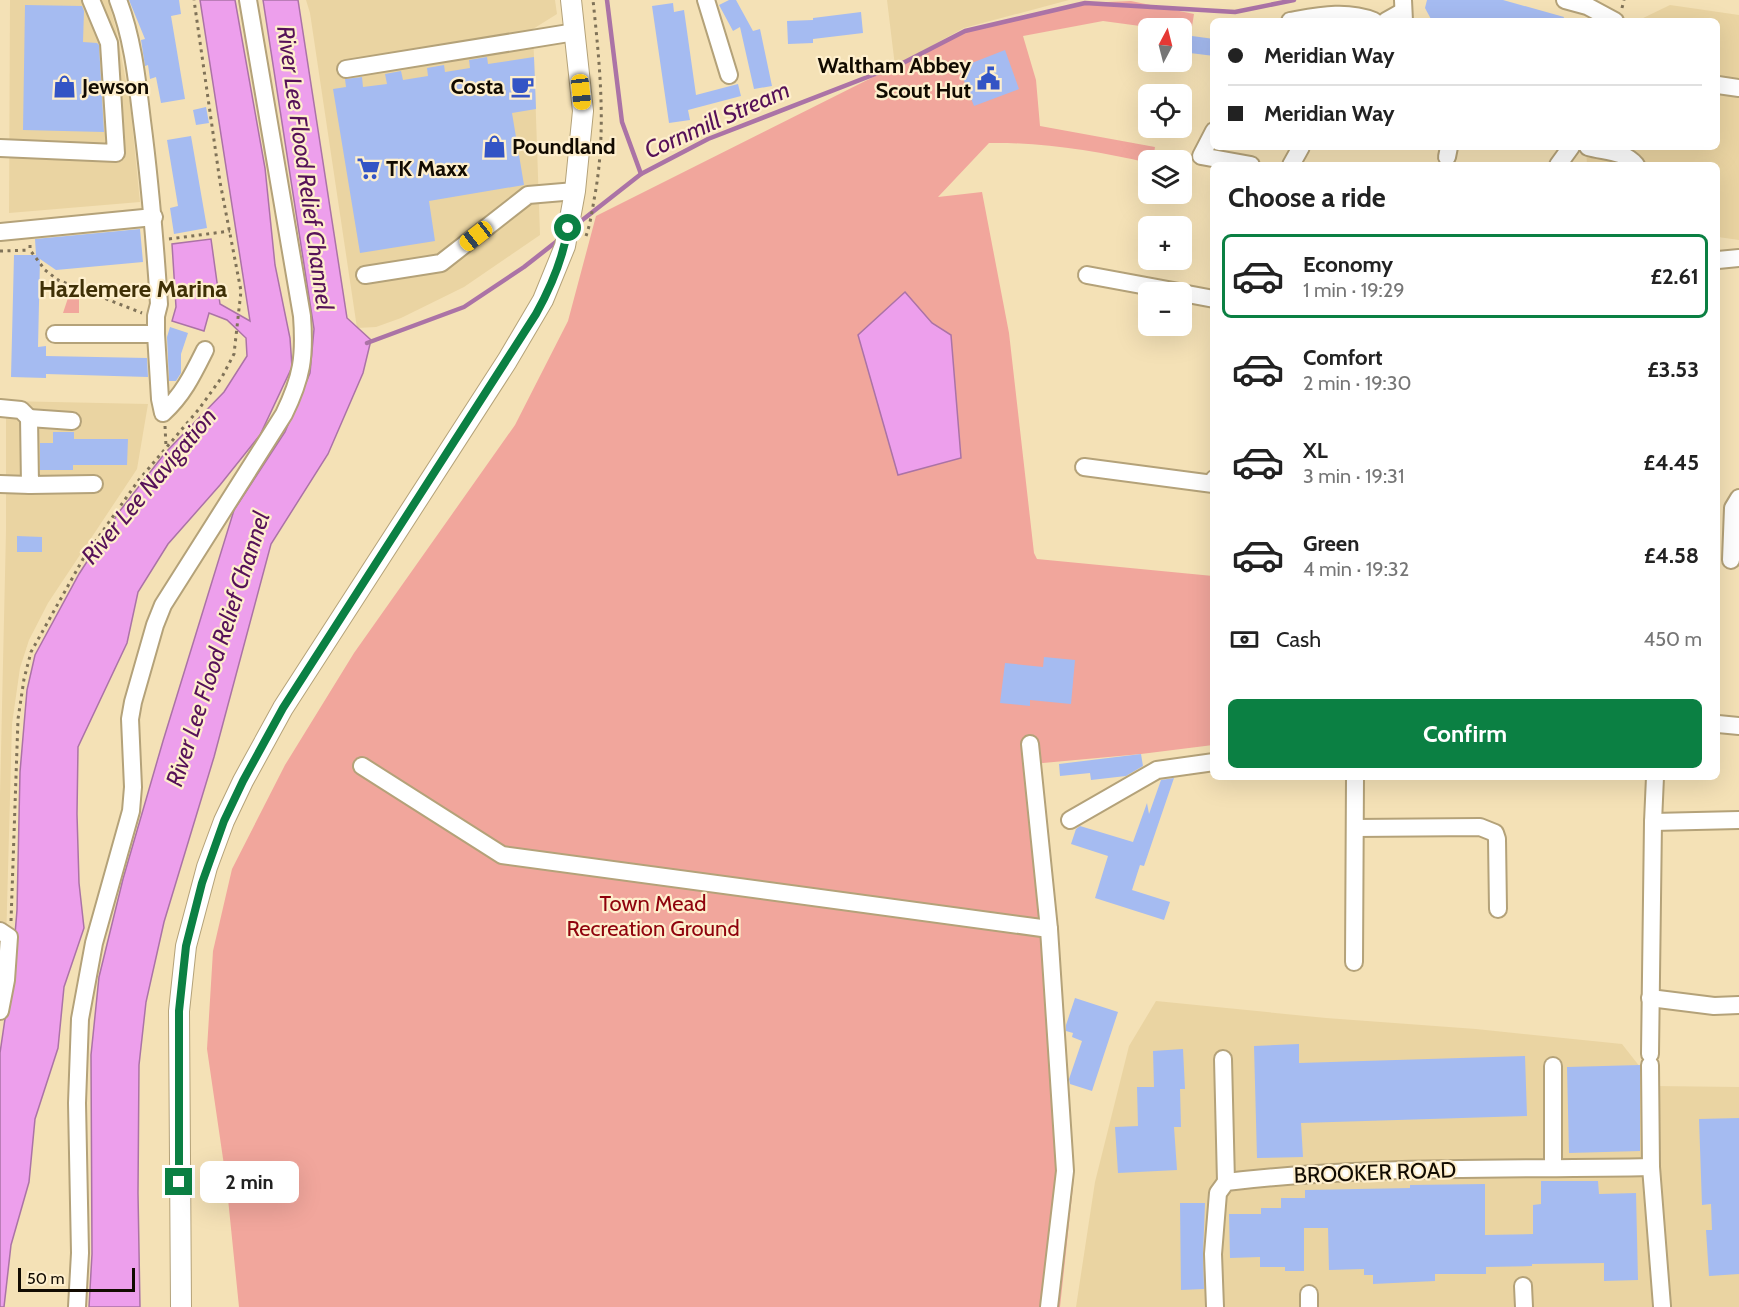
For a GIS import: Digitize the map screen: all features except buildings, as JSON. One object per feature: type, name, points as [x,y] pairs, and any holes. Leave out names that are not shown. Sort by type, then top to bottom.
[{"type":"main road","points":[[181,1307],[179,1011],[186,946],[207,867],[224,821],[243,781],[283,708],[543,300],[565,246],[580,153],[583,111],[571,0]]},
{"type":"street","points":[[0,148],[116,153],[109,43],[91,0]]},
{"type":"street","points":[[118,0],[127,24],[134,62],[154,217],[159,304],[156,334],[160,399],[164,413],[176,402],[189,383],[205,350]]},
{"type":"street","points":[[77,1307],[80,1253],[77,1103],[80,1019],[94,943],[131,811],[133,787],[130,720],[133,702],[163,605],[284,414],[295,390],[301,369],[304,342],[302,316],[248,0]]},
{"type":"street","points":[[706,0],[729,75]]},
{"type":"street","points":[[1565,0],[1587,6],[1609,18]]},
{"type":"street","points":[[1310,18],[1337,14],[1366,18]]},
{"type":"street","points":[[346,69],[575,32]]},
{"type":"street","points":[[1720,85],[1739,88]]},
{"type":"street","points":[[1210,139],[1201,156],[1234,162]]},
{"type":"street","points":[[1603,150],[1636,158]]},
{"type":"street","points":[[365,275],[441,263],[528,195],[575,191]]},
{"type":"street","points":[[0,232],[154,217]]},
{"type":"street","points":[[1720,260],[1739,258]]},
{"type":"street","points":[[1087,275],[1138,285]]},
{"type":"street","points":[[1192,295],[1210,298]]},
{"type":"street","points":[[55,334],[156,334]]},
{"type":"street","points":[[0,408],[21,410],[29,418],[72,421]]},
{"type":"street","points":[[29,418],[30,484]]},
{"type":"street","points":[[1084,467],[1210,484]]},
{"type":"street","points":[[0,484],[94,483]]},
{"type":"street","points":[[1729,560],[1733,508],[1739,498]]},
{"type":"street","points":[[1720,724],[1739,726]]},
{"type":"street","points":[[1030,744],[1048,929],[1065,1171],[1049,1307]]},
{"type":"street","points":[[1070,820],[1157,770],[1210,763]]},
{"type":"street","points":[[362,766],[502,855],[1048,929]]},
{"type":"street","points":[[1354,962],[1355,780]]},
{"type":"street","points":[[1655,780],[1650,1060],[1652,1167],[1663,1307]]},
{"type":"street","points":[[1653,822],[1739,820]]},
{"type":"street","points":[[1355,828],[1480,828],[1495,833],[1498,909]]},
{"type":"street","points":[[0,1011],[6,980],[5,934]]},
{"type":"street","points":[[1650,998],[1714,1006],[1739,1005]]},
{"type":"street","points":[[1215,1307],[1213,1254],[1218,1193],[1226,1182],[1223,1059]]},
{"type":"street","points":[[1552,1168],[1553,1066]]},
{"type":"street","name":"BROOKER ROAD","points":[[1226,1182],[1287,1175],[1376,1170],[1652,1167]]},
{"type":"street","points":[[1523,1286],[1524,1307]]},
{"type":"path","points":[[5,934],[14,879],[18,719],[30,652],[83,559],[138,481],[199,409],[222,377],[234,354],[241,291],[220,182],[193,1]]},
{"type":"path","points":[[155,241],[230,231]]},
{"type":"path","points":[[0,251],[30,248],[45,270],[58,280],[156,316]]},
{"type":"path","points":[[164,413],[166,448]]},
{"type":"shaded area","points":[[10,0],[108,0],[130,102],[140,202],[9,213]]},
{"type":"shaded area","points":[[306,0],[555,0],[557,14],[533,29],[540,235],[464,287],[401,318],[376,327],[357,328],[310,13]]},
{"type":"shaded area","points":[[887,0],[1069,0],[964,28],[895,66]]},
{"type":"shaded area","points":[[1670,5],[1739,15],[1739,240],[1720,237],[1720,162],[1587,162],[1586,150],[1720,150],[1720,18],[1643,18]]},
{"type":"shaded area","points":[[6,401],[148,404],[137,469],[48,603],[29,640],[20,668],[12,724],[6,944],[0,943],[0,796],[6,531]]},
{"type":"shaded area","points":[[1156,1001],[1622,1044],[1655,1086],[1739,1087],[1739,1307],[1076,1307],[1095,1182],[1129,1046]]},
{"type":"green space","name":"Town Mead Recreation Ground","points":[[1131,1],[1194,14],[1192,27],[1192,18],[1138,18],[1138,26],[1103,21],[1023,36],[1036,80],[1040,126],[1155,147],[1155,150],[1138,150],[1138,161],[1049,146],[989,143],[938,197],[982,192],[1009,333],[1034,553],[1037,559],[1210,576],[1210,745],[1032,764],[1074,1177],[1060,1307],[239,1307],[226,1179],[207,1049],[213,951],[232,869],[285,765],[354,653],[515,425],[568,321],[596,216],[965,31],[1085,3]]},
{"type":"green space","points":[[69,295],[79,296],[79,313],[63,313]]},
{"type":"water","name":"River Lee Navigation","points":[[200,0],[235,0],[265,168],[275,265],[290,338],[292,367],[260,435],[168,544],[138,592],[127,643],[78,747],[79,883],[84,928],[64,987],[58,1048],[35,1119],[29,1182],[11,1245],[4,1307],[0,1307],[0,1053],[12,971],[17,910],[20,772],[27,690],[35,655],[79,574],[119,512],[165,453],[224,392],[247,356],[246,338],[227,320],[209,313],[204,331],[172,321],[176,307],[172,244],[211,239],[220,304],[250,321]]},
{"type":"water","name":"River Lee Flood Relief Channel","points":[[263,0],[298,0],[347,318],[371,340],[363,373],[328,454],[271,544],[214,757],[164,922],[146,1002],[139,1065],[140,1307],[89,1307],[92,1254],[91,1055],[99,977],[123,879],[234,510],[285,432],[310,373],[314,329]]},
{"type":"water","points":[[905,292],[932,323],[951,335],[961,458],[898,475],[858,335]]},
{"type":"waterway","points":[[607,0],[622,122],[641,174]]},
{"type":"waterway","name":"Cornmill Stream","points":[[576,225],[641,174],[708,139],[901,64],[965,31],[1085,3],[1235,12],[1294,0]]},
{"type":"waterway","name":"Cornmill Stream","points":[[367,343],[464,307],[524,267],[561,238]]},
{"type":"place","name":"Waltham Abbey Scout Hut","points":[[989,78]]},
{"type":"place","name":"Jewson","points":[[64,86]]},
{"type":"place","name":"Costa","points":[[522,86]]},
{"type":"place","name":"Poundland","points":[[494,146]]},
{"type":"place","name":"TK Maxx","points":[[368,168]]},
{"type":"district","name":"Hazlemere Marina","points":[[133,289]]},
{"type":"route","points":[[179,1182],[179,1011],[186,946],[202,883],[224,821],[283,708],[536,314],[552,281],[565,246],[568,228]]}]
